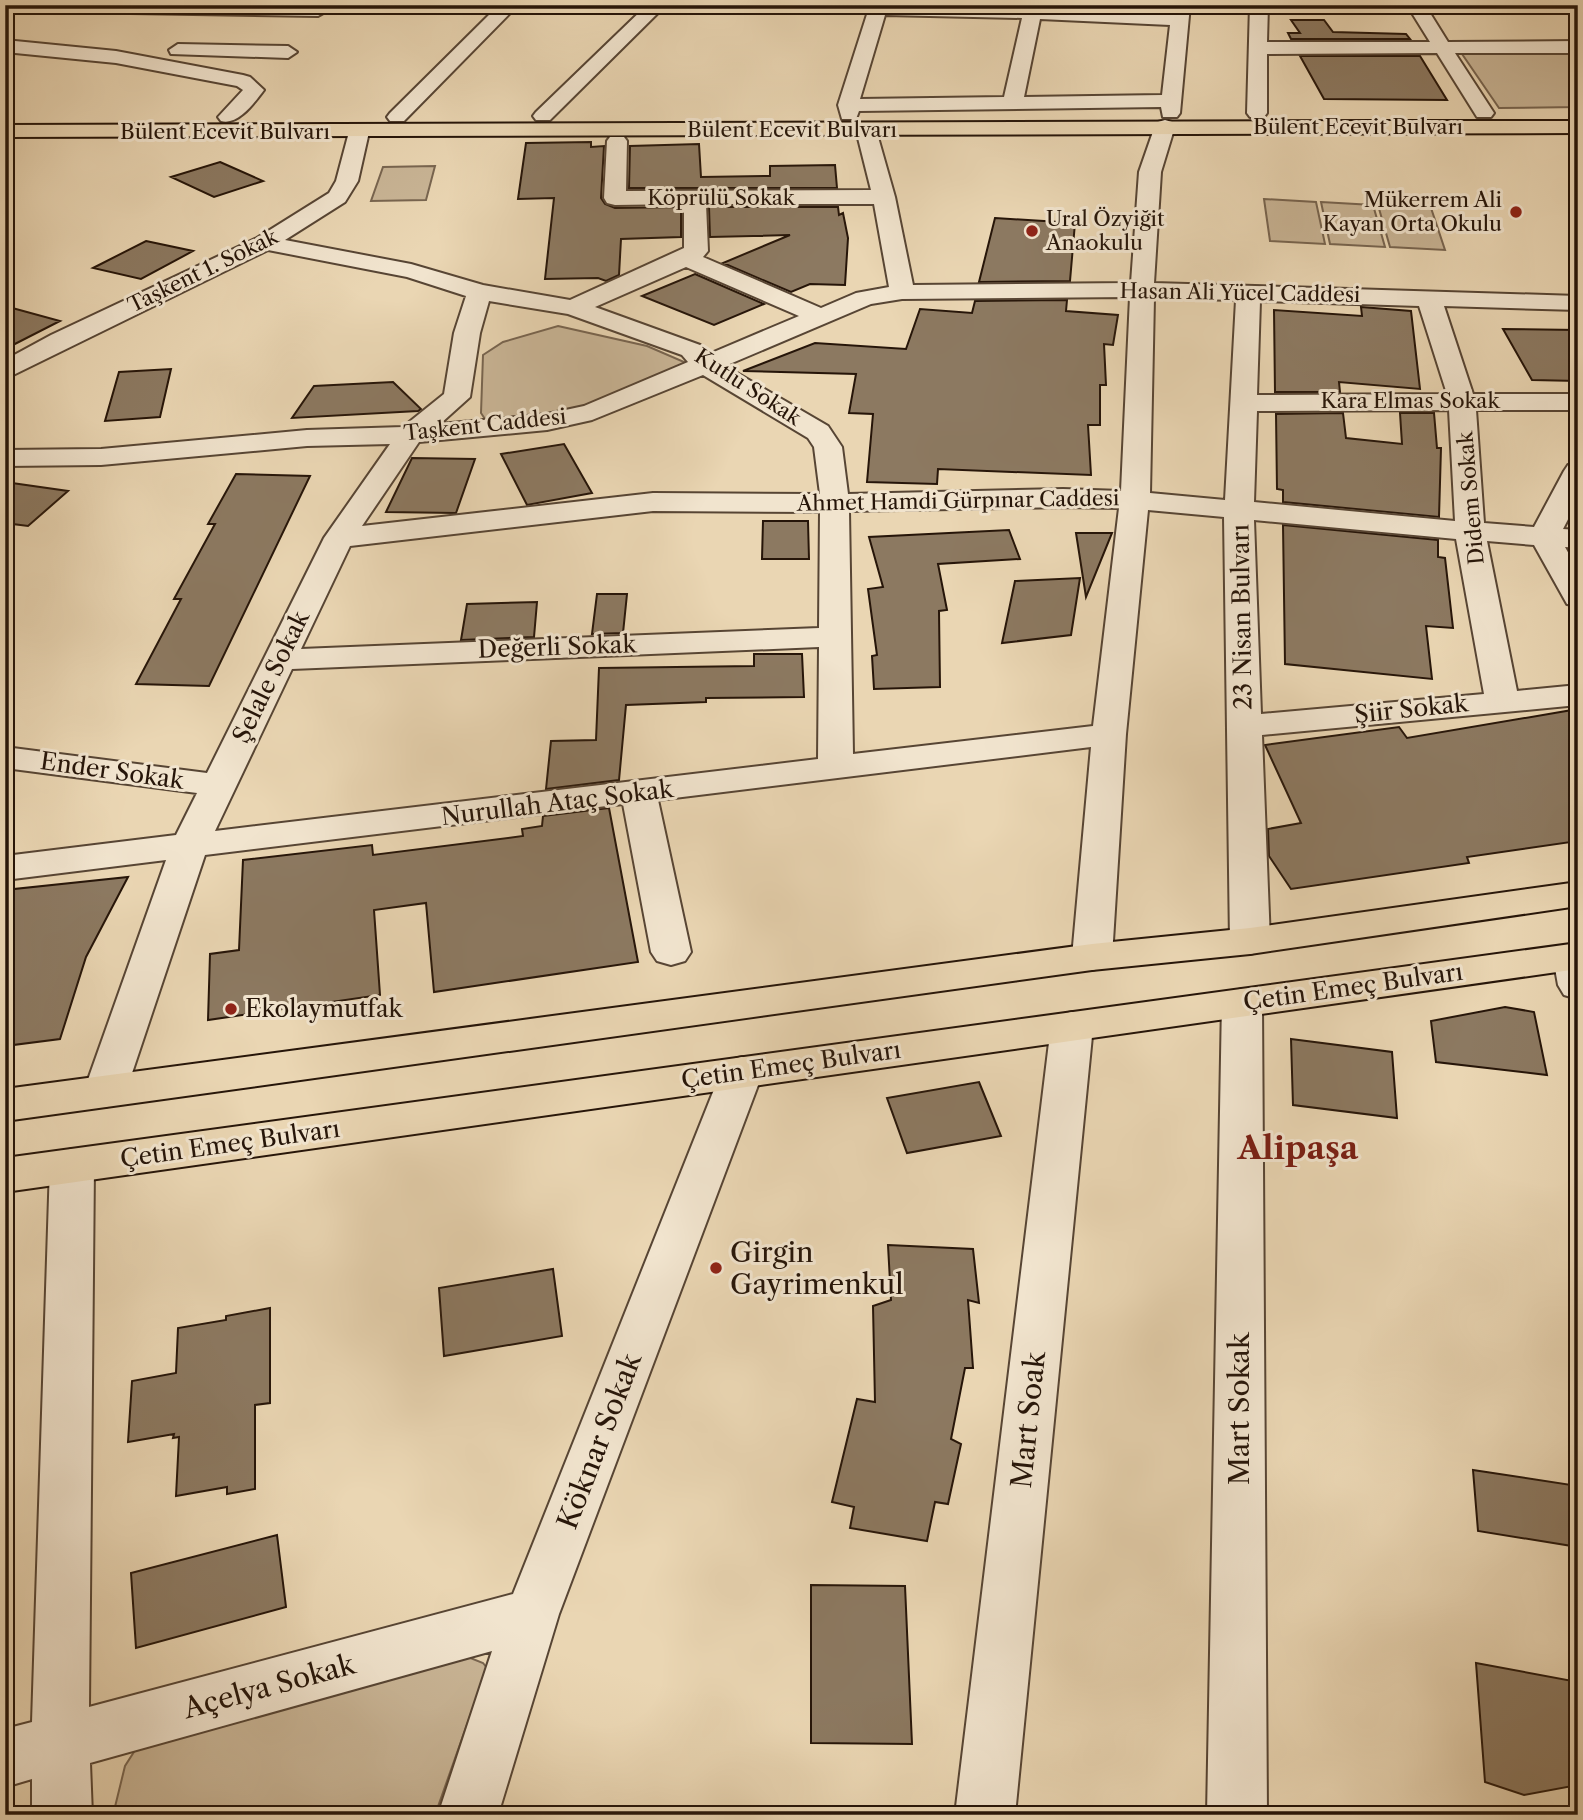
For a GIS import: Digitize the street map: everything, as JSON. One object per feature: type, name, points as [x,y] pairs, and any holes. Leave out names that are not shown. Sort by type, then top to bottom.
[{"type":"main road","name":"Bülent Ecevit Bulvarı","points":[[1169,113],[1578,127]]},
{"type":"main road","name":"Bülent Ecevit Bulvarı","points":[[5,117],[1578,114]]},
{"type":"main road","name":"Bülent Ecevit Bulvarı","points":[[5,131],[359,132],[854,116]]},
{"type":"main road","points":[[5,1105],[1092,957],[1250,940],[1578,894]]},
{"type":"main road","name":"Çetin Emeç Bulvarı","points":[[5,1175],[1242,1003],[1576,966]]},
{"type":"street","points":[[397,117],[509,5]]},
{"type":"street","points":[[543,116],[657,5]]},
{"type":"street","points":[[1257,113],[1259,5]]},
{"type":"street","points":[[1416,5],[1484,113]]},
{"type":"street","points":[[1561,5],[1578,11]]},
{"type":"street","points":[[5,6],[318,11],[296,42],[228,117]]},
{"type":"street","points":[[902,292],[884,197],[854,116],[877,7],[1180,13],[1169,113],[1150,172],[1142,290],[1135,500],[1109,734],[1092,957]]},
{"type":"street","points":[[1013,103],[1033,9]]},
{"type":"street","points":[[12,46],[296,42]]},
{"type":"street","points":[[12,46],[130,59],[243,81],[263,80]]},
{"type":"street","points":[[1257,48],[1578,47]]},
{"type":"street","points":[[854,116],[1013,103],[1169,113]]},
{"type":"street","name":"Taşkent 1. Sokak","points":[[5,371],[60,340],[265,243],[337,197],[347,181],[359,132]]},
{"type":"street","name":"Köprülü Sokak","points":[[617,141],[615,198],[884,197]]},
{"type":"street","points":[[572,308],[686,258],[696,251],[695,198]]},
{"type":"street","name":"Kutlu Sokak","points":[[265,243],[411,271],[479,292],[572,308],[691,350],[705,365],[818,432],[828,447],[834,483],[836,769]]},
{"type":"street","points":[[686,258],[819,316]]},
{"type":"street","name":"Hasan Ali Yücel Caddesi","points":[[902,292],[1142,290],[1578,303]]},
{"type":"street","name":"Şelale Sokak","points":[[105,1091],[189,847],[339,538],[410,435],[457,397],[467,332],[479,292]]},
{"type":"street","name":"Taşkent Caddesi","points":[[5,458],[101,457],[307,438],[410,435],[547,422],[592,412],[865,298],[902,292]]},
{"type":"street","name":"23 Nisan Bulvarı","points":[[1248,293],[1239,511],[1250,940]]},
{"type":"street","name":"Didem Sokak","points":[[1429,298],[1462,400],[1470,531],[1502,700]]},
{"type":"street","name":"Kara Elmas Sokak","points":[[1243,403],[1462,400],[1578,402]]},
{"type":"street","points":[[1578,471],[1544,537],[1578,597]]},
{"type":"street","name":"Ahmet Hamdi Gürpınar Caddesi","points":[[339,538],[653,502],[835,503],[1063,498],[1135,500],[1578,539]]},
{"type":"street","name":"Değerli Sokak","points":[[279,660],[835,637]]},
{"type":"street","name":"Şiir Sokak","points":[[1244,726],[1578,695]]},
{"type":"street","name":"Nurullah Ataç Sokak","points":[[5,868],[1109,734]]},
{"type":"street","name":"Ender Sokak","points":[[5,757],[219,785]]},
{"type":"street","points":[[639,793],[671,952]]},
{"type":"street","name":"Mart Sokak","points":[[1237,1815],[1242,1003]]},
{"type":"street","name":"Mart Soak","points":[[985,1815],[1072,1026]]},
{"type":"street","name":"Köknar Sokak","points":[[468,1815],[532,1614],[742,1072]]},
{"type":"street","points":[[61,1815],[60,1743],[72,1166]]},
{"type":"street","name":"Açelya Sokak","points":[[5,1758],[532,1614]]},
{"type":"shaded area","points":[[1460,51],[1578,51],[1578,107],[1499,108]]},
{"type":"shaded area","points":[[435,166],[426,200],[371,201],[383,167]]},
{"type":"shaded area","points":[[1264,199],[1316,202],[1325,244],[1270,241]]},
{"type":"shaded area","points":[[1321,202],[1373,205],[1385,247],[1330,244]]},
{"type":"shaded area","points":[[1378,205],[1431,208],[1445,250],[1390,247]]},
{"type":"shaded area","points":[[558,326],[647,346],[691,365],[588,409],[487,422],[481,413],[483,355],[503,342]]},
{"type":"shaded area","points":[[443,1647],[483,1663],[487,1668],[435,1815],[113,1815],[125,1766],[148,1730]]},
{"type":"building","points":[[1291,20],[1324,20],[1333,32],[1406,34],[1410,39],[1291,39],[1288,33],[1300,33]]},
{"type":"building","points":[[1300,56],[1420,56],[1447,100],[1324,99]]},
{"type":"building","points":[[591,142],[591,147],[604,146],[601,198],[605,204],[615,208],[681,207],[681,237],[621,239],[619,275],[606,281],[598,278],[545,279],[554,198],[518,199],[526,143]]},
{"type":"building","points":[[699,144],[701,177],[770,176],[770,166],[835,165],[837,188],[629,188],[630,146]]},
{"type":"building","points":[[220,162],[263,181],[214,197],[171,177]]},
{"type":"building","points":[[709,207],[838,207],[839,215],[843,213],[848,238],[845,285],[810,284],[791,292],[723,263],[790,235],[710,237]]},
{"type":"building","points":[[995,218],[1075,223],[1070,281],[979,282]]},
{"type":"building","points":[[146,241],[193,251],[141,279],[93,268]]},
{"type":"building","points":[[695,274],[764,304],[714,325],[642,296]]},
{"type":"building","points":[[1067,300],[1066,311],[1118,315],[1113,345],[1104,344],[1106,385],[1100,385],[1100,425],[1088,425],[1091,475],[938,469],[937,484],[867,482],[873,414],[849,413],[856,374],[743,371],[815,343],[906,349],[920,309],[972,313],[975,301]]},
{"type":"building","points":[[5,306],[60,321],[5,349]]},
{"type":"building","points":[[1361,307],[1411,311],[1420,389],[1339,382],[1340,392],[1275,392],[1274,310],[1362,316]]},
{"type":"building","points":[[1503,329],[1578,330],[1578,381],[1532,380]]},
{"type":"building","points":[[171,369],[160,417],[105,421],[119,372]]},
{"type":"building","points":[[393,382],[421,409],[292,418],[314,386]]},
{"type":"building","points":[[1343,413],[1346,438],[1402,444],[1400,413],[1434,413],[1437,448],[1441,448],[1439,517],[1283,502],[1283,490],[1277,489],[1276,414]]},
{"type":"building","points":[[564,444],[592,493],[527,505],[501,454]]},
{"type":"building","points":[[412,458],[475,459],[456,513],[386,512]]},
{"type":"building","points":[[236,474],[310,476],[209,686],[136,684],[181,599],[174,599],[215,524],[208,524]]},
{"type":"building","points":[[5,482],[68,491],[28,526],[5,523]]},
{"type":"building","points":[[763,521],[808,521],[809,559],[762,559]]},
{"type":"building","points":[[1283,525],[1438,540],[1438,557],[1445,558],[1453,628],[1426,626],[1432,679],[1285,664]]},
{"type":"building","points":[[1009,530],[1020,559],[938,564],[947,610],[939,611],[940,687],[874,689],[872,656],[877,655],[868,589],[883,587],[869,537]]},
{"type":"building","points":[[1076,533],[1112,533],[1086,597]]},
{"type":"building","points":[[1080,578],[1071,635],[1002,643],[1015,581]]},
{"type":"building","points":[[597,594],[627,594],[623,633],[592,634]]},
{"type":"building","points":[[537,602],[534,637],[461,640],[467,604]]},
{"type":"building","points":[[754,654],[802,654],[804,697],[706,698],[706,702],[626,705],[619,780],[546,789],[551,741],[596,740],[599,668],[754,666]]},
{"type":"building","points":[[1578,709],[1578,841],[1467,857],[1469,863],[1291,889],[1269,856],[1268,829],[1301,823],[1265,745],[1399,727],[1407,738]]},
{"type":"building","points":[[609,808],[638,962],[434,992],[426,903],[374,910],[380,995],[208,1020],[210,954],[239,950],[243,860],[372,845],[373,855],[523,836],[522,829],[542,826],[543,816]]},
{"type":"building","points":[[128,877],[86,957],[60,1039],[5,1046],[5,890]]},
{"type":"building","points":[[1505,1007],[1534,1012],[1547,1075],[1436,1062],[1431,1021]]},
{"type":"building","points":[[1291,1039],[1392,1052],[1397,1118],[1293,1105]]},
{"type":"building","points":[[979,1082],[1001,1136],[907,1153],[887,1098]]},
{"type":"building","points":[[888,1245],[973,1249],[979,1303],[968,1300],[973,1368],[965,1368],[951,1439],[961,1444],[948,1504],[935,1502],[927,1541],[850,1528],[854,1507],[832,1502],[857,1399],[875,1402],[873,1306],[891,1300]]},
{"type":"building","points":[[553,1269],[562,1336],[444,1356],[439,1288]]},
{"type":"building","points":[[270,1308],[270,1403],[255,1405],[255,1489],[227,1494],[227,1487],[176,1496],[179,1437],[173,1438],[174,1434],[128,1442],[132,1381],[176,1373],[178,1328],[226,1320],[226,1316]]},
{"type":"building","points":[[1473,1470],[1578,1486],[1578,1547],[1478,1531]]},
{"type":"building","points":[[277,1535],[286,1607],[136,1648],[131,1573]]},
{"type":"building","points":[[811,1585],[905,1586],[912,1744],[811,1743]]},
{"type":"building","points":[[1476,1663],[1578,1682],[1578,1785],[1524,1795],[1485,1782]]},
{"type":"place","name":"Mükerrem Ali Kayan Orta Okulu","points":[[1516,212]]},
{"type":"place","name":"Ural Özyiğit Anaokulu","points":[[1032,231]]},
{"type":"place","name":"Ekolaymutfak","points":[[231,1009]]},
{"type":"place","name":"Girgin Gayrimenkul","points":[[716,1268]]},
{"type":"district","name":"Alipaşa","points":[[1298,1148]]}]
